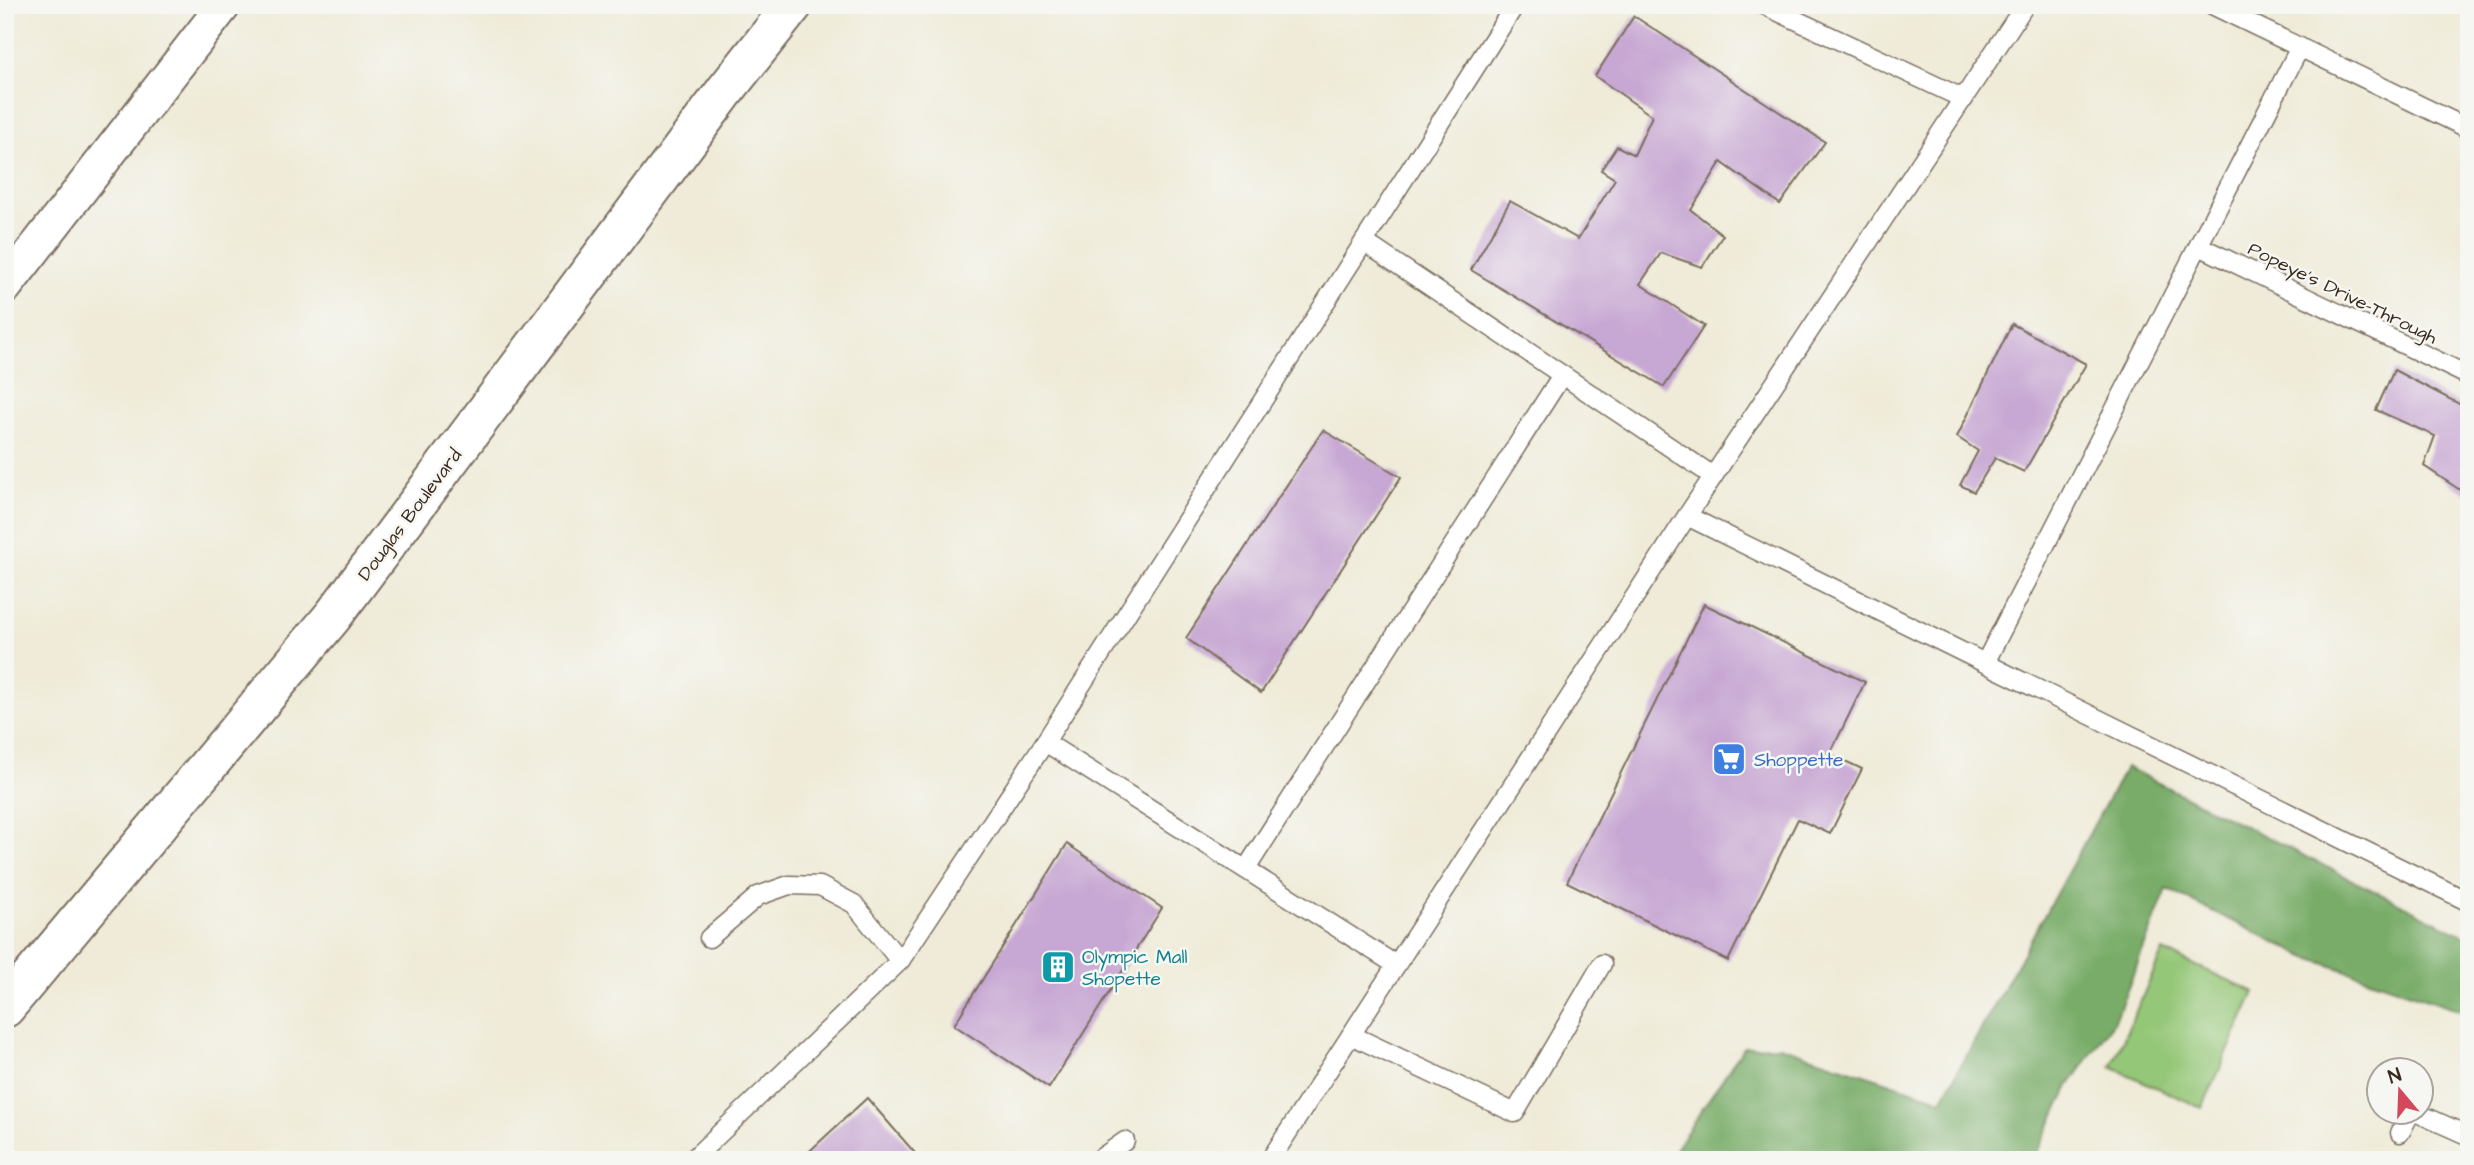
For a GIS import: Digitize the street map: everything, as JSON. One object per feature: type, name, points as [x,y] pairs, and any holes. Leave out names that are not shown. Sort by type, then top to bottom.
[{"type":"street","points":[[5,288],[224,5]]},
{"type":"street","name":"Douglas Boulevard","points":[[5,1008],[332,616],[725,91],[793,5]]},
{"type":"lane","points":[[692,1160],[900,961],[1045,742],[1515,5]]},
{"type":"lane","points":[[1764,5],[1964,99]]},
{"type":"lane","points":[[1270,1160],[1713,476],[2025,5]]},
{"type":"lane","points":[[2213,5],[2240,11],[2300,47],[2469,130]]},
{"type":"lane","points":[[1985,663],[2300,47]]},
{"type":"lane","points":[[1364,242],[1713,476]]},
{"type":"lane","name":"Popeye's Drive-Through","points":[[2199,246],[2469,376]]},
{"type":"lane","points":[[1245,869],[1562,375]]},
{"type":"lane","points":[[1687,516],[2469,902]]},
{"type":"lane","points":[[1045,742],[1396,965]]},
{"type":"lane","points":[[709,938],[758,896],[789,885],[820,886],[854,904],[900,961]]},
{"type":"lane","points":[[1351,1035],[1515,1113],[1602,964]]},
{"type":"lane","points":[[2436,1122],[2469,1136]]},
{"type":"lane","points":[[2400,1133],[2404,1126]]},
{"type":"lane","points":[[1098,1160],[1125,1141]]},
{"type":"green space","points":[[2126,767],[2469,938],[2469,1013],[2306,957],[2167,889],[2116,1018],[2069,1086],[2033,1160],[1668,1160],[1744,1047],[1780,1046],[1942,1100]]},
{"type":"green space","points":[[2163,951],[2255,992],[2202,1108],[2111,1067]]},
{"type":"building","points":[[1634,16],[1825,142],[1780,204],[1721,162],[1691,210],[1723,235],[1702,267],[1661,253],[1640,284],[1704,326],[1664,387],[1471,270],[1510,201],[1578,239],[1615,179],[1601,170],[1617,146],[1634,155],[1652,116],[1595,76]]},
{"type":"building","points":[[2012,324],[2086,364],[2024,472],[1995,458],[1974,492],[1960,485],[1978,451],[1957,437]]},
{"type":"building","points":[[2394,370],[2469,409],[2469,496],[2424,466],[2435,436],[2376,410]]},
{"type":"building","points":[[1323,430],[1401,477],[1261,693],[1186,638]]},
{"type":"building","points":[[1704,604],[1865,682],[1830,754],[1862,769],[1830,834],[1798,819],[1728,961],[1567,882]]},
{"type":"building","name":"Olympic Mall Shopette","points":[[1067,844],[1162,908],[1049,1088],[954,1025]]},
{"type":"building","points":[[867,1098],[921,1160],[800,1160]]},
{"type":"place","name":"Shoppette","points":[[1729,759]]},
{"type":"place","name":"Olympic Mall Shopette","points":[[1058,967]]}]
